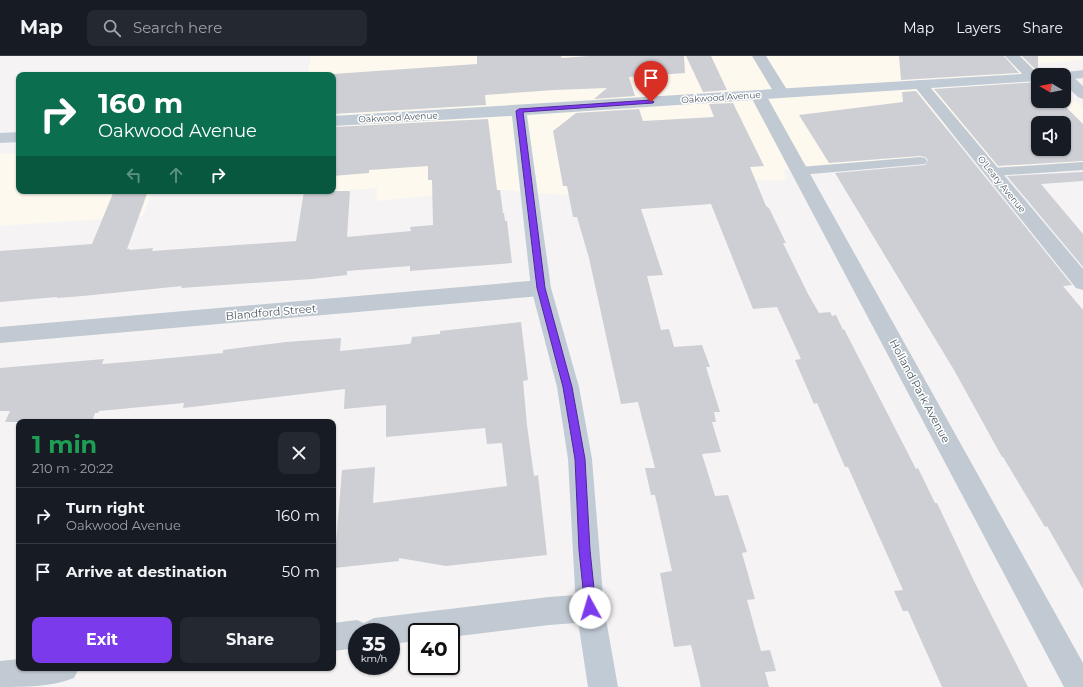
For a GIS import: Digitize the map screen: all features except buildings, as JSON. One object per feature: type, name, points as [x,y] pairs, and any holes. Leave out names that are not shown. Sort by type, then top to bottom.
[{"type":"street","points":[[759,56],[781,93]]},
{"type":"street","points":[[1012,56],[1031,73]]},
{"type":"street","points":[[1071,75],[1083,74]]},
{"type":"street","name":"Oakwood Avenue","points":[[336,121],[519,111],[1031,77]]},
{"type":"street","points":[[1071,83],[1083,94]]},
{"type":"street","name":"O'Leary Avenue","points":[[920,84],[1083,283]]},
{"type":"street","name":"Holland Park Avenue","points":[[758,95],[1080,687]]},
{"type":"street","points":[[519,111],[541,288],[568,387],[580,459],[590,608],[603,687]]},
{"type":"street","points":[[0,138],[16,137]]},
{"type":"street","name":"Blandford Street","points":[[0,335],[541,288]]},
{"type":"street","points":[[400,629],[550,611],[590,608]]},
{"type":"street","points":[[336,637],[348,635]]},
{"type":"street","points":[[0,676],[40,671]]},
{"type":"lane","points":[[800,171],[920,161]]},
{"type":"lane","points":[[992,172],[1083,166]]},
{"type":"shaded area","points":[[311,56],[1081,56],[1083,60],[1033,64],[1038,68],[1031,68],[1031,108],[1071,108],[1071,98],[1083,108],[1083,162],[996,168],[961,127],[904,132],[925,160],[783,169],[786,180],[755,180],[564,195],[503,190],[376,201],[377,188],[350,190],[348,218],[335,194],[336,194],[336,130],[343,108],[336,85],[336,72],[308,72]]},
{"type":"shaded area","points":[[16,153],[16,194],[151,194],[143,216],[0,226],[0,154]]},
{"type":"route","points":[[590,608],[580,459],[568,387],[541,288],[519,111],[651,102]]}]
